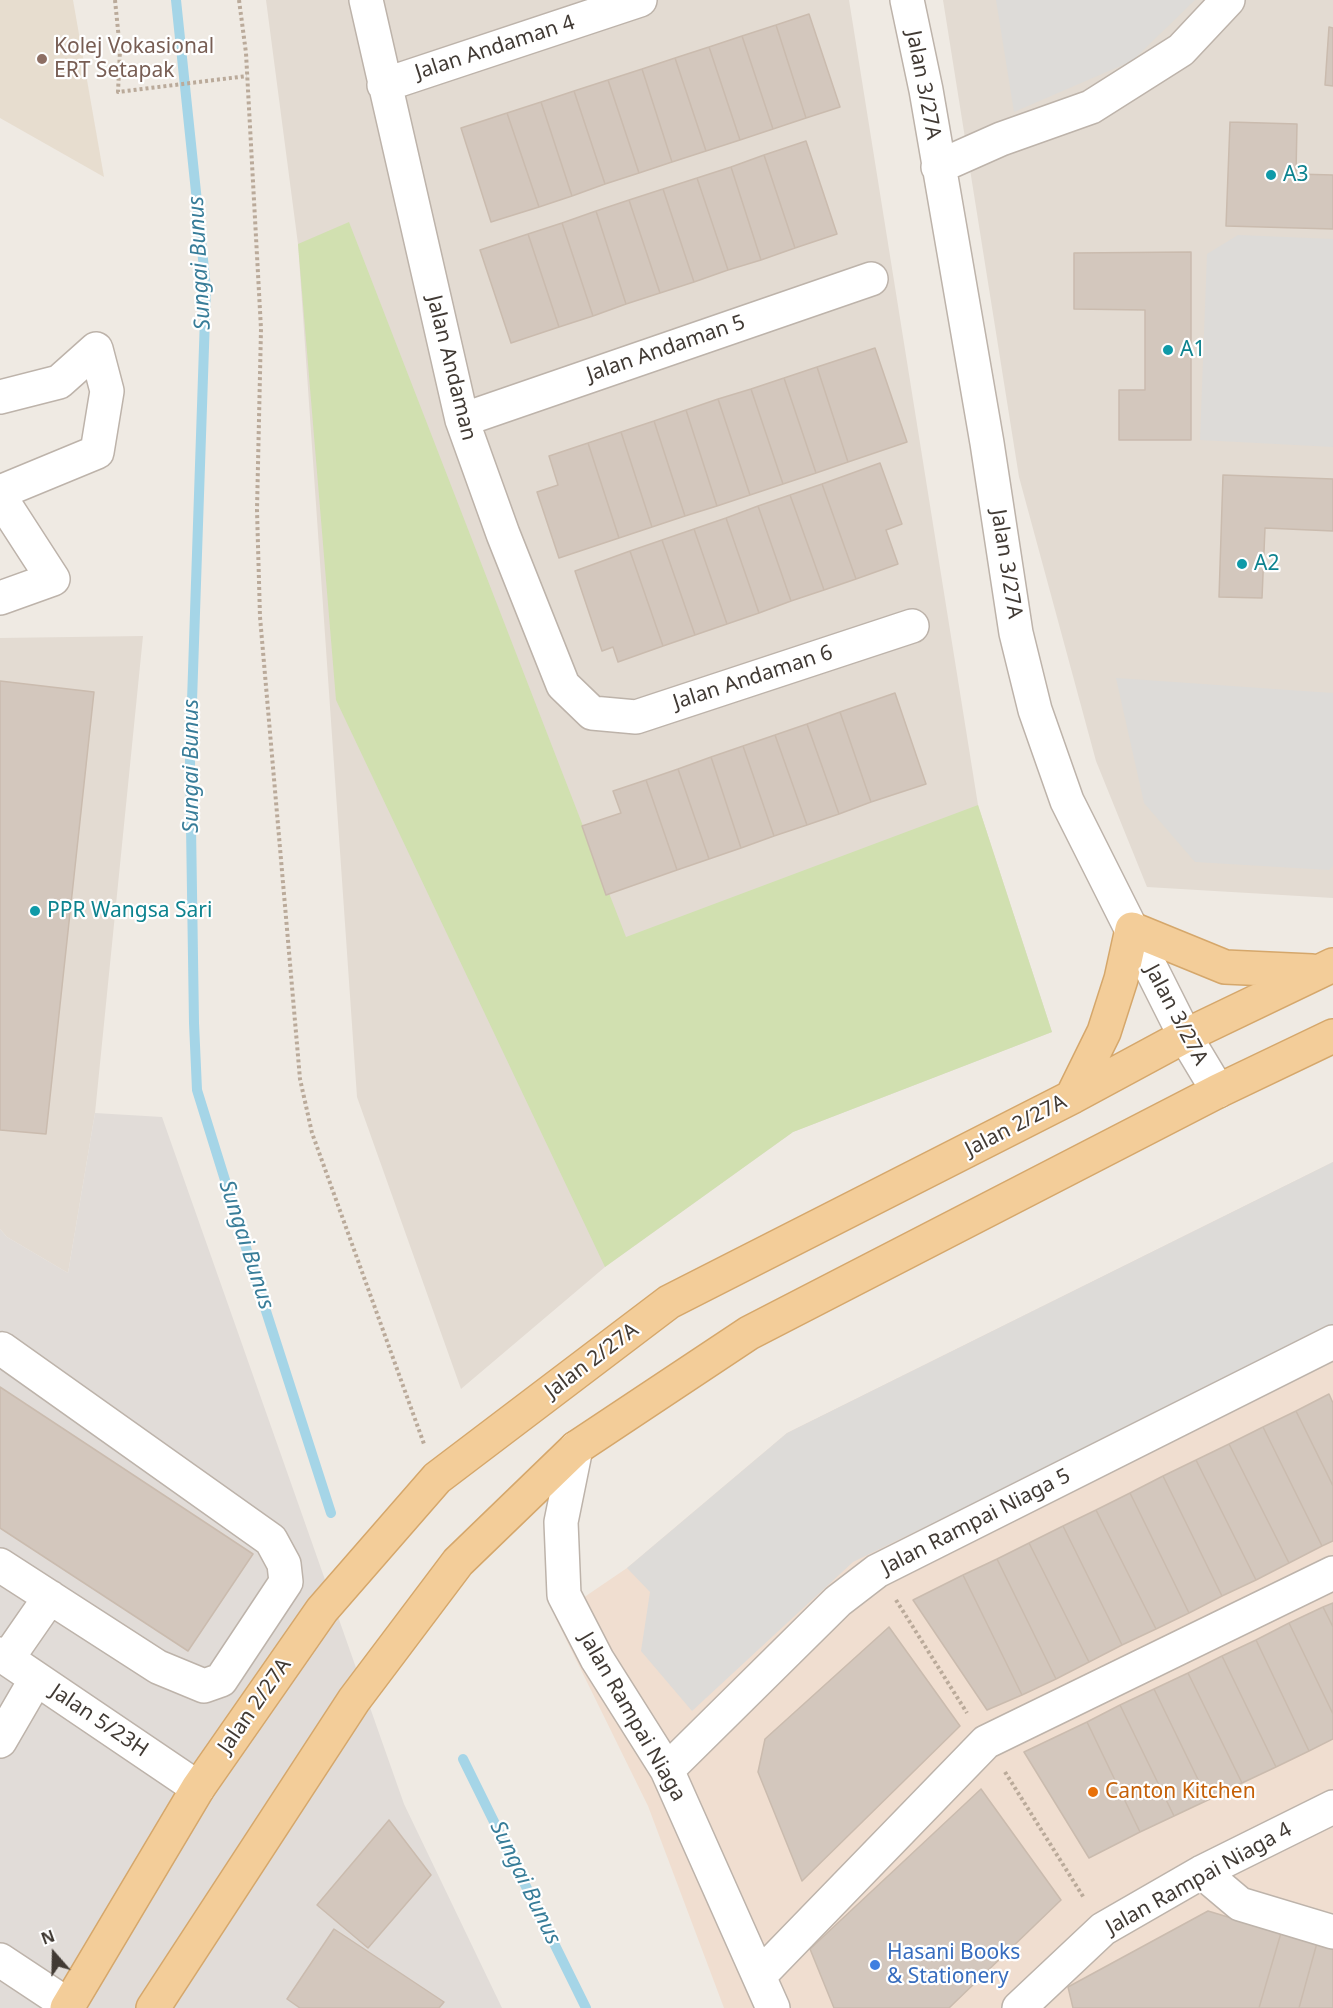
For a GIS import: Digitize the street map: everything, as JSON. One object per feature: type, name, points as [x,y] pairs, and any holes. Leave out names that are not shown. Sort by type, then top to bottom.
[{"type":"main road","points":[[1072,1097],[1104,1032],[1121,979],[1132,929],[1225,967],[1272,971],[1327,968]]},
{"type":"main road","name":"Jalan 2/27A","points":[[68,2007],[198,1788],[322,1610],[437,1478],[669,1302],[1072,1097],[1185,1036],[1327,968]]},
{"type":"main road","points":[[153,2008],[367,1682],[458,1562],[576,1448],[748,1333],[1218,1091],[1333,1036]]},
{"type":"street","name":"Jalan Andaman","points":[[366,0],[462,420],[503,534],[563,685],[592,713]]},
{"type":"street","name":"Jalan Andaman 4","points":[[384,84],[640,0]]},
{"type":"street","name":"Jalan 3/27A","points":[[907,0],[926,90],[987,443],[1016,633],[1035,710],[1067,801],[1185,1036],[1218,1091]]},
{"type":"street","points":[[938,167],[1091,106],[1181,50],[1228,0]]},
{"type":"street","name":"Jalan Andaman 5","points":[[462,420],[871,279]]},
{"type":"street","points":[[0,397],[59,382],[96,349],[107,391],[97,452],[0,492]]},
{"type":"street","points":[[0,497],[53,579],[0,598]]},
{"type":"street","name":"Jalan Andaman 6","points":[[592,713],[636,717],[912,626]]},
{"type":"street","name":"Jalan Rampai Niaga 5","points":[[667,1770],[838,1600],[877,1571],[1333,1342]]},
{"type":"street","points":[[0,1350],[2,1349],[272,1540],[284,1564],[285,1582],[221,1680],[204,1686],[158,1667],[0,1566]]},
{"type":"street","name":"Jalan Rampai Niaga","points":[[576,1448],[561,1522],[564,1594],[597,1659],[667,1770],[773,2008]]},
{"type":"street","points":[[760,1975],[986,1742],[1333,1574]]},
{"type":"street","points":[[4,1657],[50,1598]]},
{"type":"street","name":"Jalan 5/23H","points":[[4,1657],[198,1788]]},
{"type":"street","points":[[0,1741],[36,1679]]},
{"type":"street","name":"Jalan Rampai Niaga 4","points":[[1019,2008],[1103,1929],[1202,1872],[1333,1807]]},
{"type":"street","points":[[1202,1872],[1240,1904],[1333,1932]]},
{"type":"street","points":[[0,1960],[68,2007]]},
{"type":"path","points":[[115,0],[120,50],[118,92],[247,76]]},
{"type":"path","points":[[239,0],[247,76],[261,329],[257,510],[260,617],[300,1079],[312,1134],[437,1478]]},
{"type":"shaded area","name":"Kolej Vokasional ERT Setapak","points":[[0,0],[73,0],[104,177],[0,118]]},
{"type":"shaded area","points":[[266,0],[849,0],[978,805],[1052,1032],[793,1132],[605,1267],[461,1389],[357,1097],[298,244]]},
{"type":"shaded area","points":[[943,0],[1333,0],[1333,898],[1147,887],[1096,761],[1019,477]]},
{"type":"shaded area","points":[[996,0],[1195,0],[1132,61],[1014,112]]},
{"type":"shaded area","points":[[1238,235],[1333,239],[1333,447],[1200,440],[1207,254]]},
{"type":"shaded area","name":"PPR Wangsa Sari","points":[[143,636],[95,1113],[68,1273],[7,1237],[0,1229],[0,638]]},
{"type":"shaded area","points":[[1116,678],[1333,693],[1333,866],[1329,870],[1195,862],[1144,803]]},
{"type":"shaded area","points":[[95,1113],[162,1117],[404,1804],[502,2008],[0,2008],[0,1229],[7,1237],[68,1273]]},
{"type":"shaded area","points":[[1333,1162],[1333,2008],[724,2008],[648,1806],[555,1617],[627,1568],[787,1433]]},
{"type":"shaded area","points":[[1333,1162],[1333,1328],[853,1562],[692,1711],[641,1651],[650,1592],[627,1568],[787,1433]]},
{"type":"green space","points":[[349,222],[626,937],[978,805],[1052,1032],[793,1132],[605,1267],[336,700],[298,244]]},
{"type":"building","points":[[809,14],[840,107],[806,118],[776,25]]},
{"type":"building","points":[[776,25],[806,118],[773,129],[742,36]]},
{"type":"building","points":[[1329,27],[1333,28],[1333,86],[1325,85]]},
{"type":"building","points":[[742,36],[773,129],[740,140],[709,47]]},
{"type":"building","points":[[709,47],[740,140],[706,151],[675,58]]},
{"type":"building","points":[[675,58],[706,151],[672,162],[642,69]]},
{"type":"building","points":[[642,69],[672,162],[639,173],[608,80]]},
{"type":"building","points":[[608,80],[639,173],[605,184],[574,91]]},
{"type":"building","points":[[574,91],[605,184],[572,196],[541,102]]},
{"type":"building","points":[[541,102],[572,196],[539,207],[507,113]]},
{"type":"building","points":[[507,113],[539,207],[491,222],[461,128]]},
{"type":"building","name":"A3","points":[[1230,122],[1297,124],[1296,174],[1333,175],[1333,229],[1226,226]]},
{"type":"building","points":[[806,141],[837,234],[795,248],[764,155]]},
{"type":"building","points":[[764,155],[795,248],[761,260],[731,167]]},
{"type":"building","points":[[731,167],[761,260],[728,270],[697,178]]},
{"type":"building","points":[[697,178],[728,270],[694,282],[663,189]]},
{"type":"building","points":[[663,189],[694,282],[660,293],[629,200]]},
{"type":"building","points":[[629,200],[660,293],[626,304],[596,211]]},
{"type":"building","points":[[596,211],[626,304],[593,316],[562,223]]},
{"type":"building","points":[[562,223],[593,316],[559,327],[528,234]]},
{"type":"building","points":[[528,234],[559,327],[511,343],[480,250]]},
{"type":"building","name":"A1","points":[[1191,252],[1191,440],[1119,440],[1119,390],[1145,390],[1145,310],[1074,309],[1074,253]]},
{"type":"building","points":[[875,348],[907,442],[848,462],[817,367]]},
{"type":"building","points":[[817,367],[848,462],[816,473],[784,378]]},
{"type":"building","points":[[784,378],[816,473],[783,484],[751,389]]},
{"type":"building","points":[[751,389],[783,484],[750,495],[718,399]]},
{"type":"building","points":[[718,399],[750,495],[717,506],[686,410]]},
{"type":"building","points":[[686,410],[717,506],[685,516],[654,421]]},
{"type":"building","points":[[654,421],[685,516],[652,527],[621,432]]},
{"type":"building","points":[[621,432],[652,527],[619,538],[588,443]]},
{"type":"building","points":[[588,443],[619,538],[559,558],[537,492],[558,485],[549,456]]},
{"type":"building","points":[[880,463],[902,524],[886,530],[898,564],[856,579],[822,484]]},
{"type":"building","name":"A2","points":[[1223,475],[1333,479],[1333,531],[1265,528],[1262,598],[1219,597]]},
{"type":"building","points":[[822,484],[856,579],[824,590],[790,495]]},
{"type":"building","points":[[790,495],[824,590],[791,601],[758,506]]},
{"type":"building","points":[[758,506],[791,601],[759,613],[726,518]]},
{"type":"building","points":[[726,518],[759,613],[727,624],[694,529]]},
{"type":"building","points":[[694,529],[727,624],[695,635],[662,540]]},
{"type":"building","points":[[662,540],[695,635],[663,646],[630,551]]},
{"type":"building","points":[[630,551],[663,646],[618,662],[613,647],[602,651],[575,571]]},
{"type":"building","name":"PPR Wangsa Sari","points":[[0,681],[94,692],[46,1134],[0,1130]]},
{"type":"building","points":[[895,693],[926,784],[871,802],[840,712]]},
{"type":"building","points":[[840,712],[871,802],[839,814],[807,724]]},
{"type":"building","points":[[807,724],[839,814],[807,825],[775,735]]},
{"type":"building","points":[[775,735],[807,825],[774,836],[743,746]]},
{"type":"building","points":[[743,746],[774,836],[741,848],[711,757]]},
{"type":"building","points":[[711,757],[741,848],[709,859],[678,769]]},
{"type":"building","points":[[678,769],[709,859],[677,870],[646,780]]},
{"type":"building","points":[[646,780],[677,870],[606,895],[582,826],[621,813],[613,791]]},
{"type":"building","points":[[0,1387],[253,1554],[188,1651],[0,1528]]},
{"type":"building","points":[[1329,1394],[1333,1403],[1333,1486],[1296,1411]]},
{"type":"building","points":[[1296,1411],[1333,1486],[1333,1541],[1322,1546],[1263,1427]]},
{"type":"building","points":[[1263,1427],[1322,1546],[1289,1563],[1229,1444]]},
{"type":"building","points":[[1229,1444],[1289,1563],[1256,1580],[1196,1460]]},
{"type":"building","points":[[1196,1460],[1256,1580],[1222,1596],[1163,1476]]},
{"type":"building","points":[[1163,1476],[1222,1596],[1189,1613],[1130,1493]]},
{"type":"building","points":[[1130,1493],[1189,1613],[1156,1629],[1096,1510]]},
{"type":"building","points":[[1096,1510],[1156,1629],[1122,1645],[1063,1526]]},
{"type":"building","points":[[1063,1526],[1122,1645],[1089,1662],[1029,1543]]},
{"type":"building","points":[[1029,1543],[1089,1662],[1056,1679],[997,1559]]},
{"type":"building","points":[[997,1559],[1056,1679],[1022,1695],[963,1575]]},
{"type":"building","points":[[963,1575],[1022,1695],[987,1710],[913,1600]]},
{"type":"building","points":[[1333,1603],[1333,1627],[1323,1607]]},
{"type":"building","points":[[1323,1607],[1333,1627],[1333,1714],[1289,1623]]},
{"type":"building","points":[[1289,1623],[1333,1714],[1333,1739],[1309,1751],[1256,1640]]},
{"type":"building","points":[[889,1627],[960,1726],[802,1881],[758,1772],[765,1739]]},
{"type":"building","points":[[1256,1640],[1309,1751],[1276,1767],[1222,1656]]},
{"type":"building","points":[[1222,1656],[1276,1767],[1242,1783],[1188,1673]]},
{"type":"building","points":[[1188,1673],[1242,1783],[1208,1800],[1154,1689]]},
{"type":"building","points":[[1154,1689],[1208,1800],[1174,1816],[1120,1705]]},
{"type":"building","points":[[1120,1705],[1174,1816],[1140,1832],[1087,1722]]},
{"type":"building","points":[[1087,1722],[1140,1832],[1089,1858],[1024,1752]]},
{"type":"building","points":[[981,1789],[1061,1900],[949,2008],[834,2008],[810,1949]]},
{"type":"building","points":[[389,1820],[431,1875],[368,1948],[317,1905]]},
{"type":"building","points":[[1208,1911],[1281,1933],[1259,2008],[1073,2008],[1068,1987]]},
{"type":"building","points":[[334,1929],[444,2002],[439,2008],[300,2008],[287,1999]]},
{"type":"building","points":[[1281,1933],[1317,1943],[1299,2008],[1259,2008]]},
{"type":"building","points":[[1317,1943],[1333,1948],[1333,2008],[1299,2008]]},
{"type":"waterway","name":"Sungai Bunus","points":[[176,0],[206,288],[190,760],[197,1090],[331,1513]]},
{"type":"waterway","name":"Sungai Bunus","points":[[463,1759],[586,2008]]},
{"type":"place","name":"Kolej Vokasional ERT Setapak","points":[[42,59]]},
{"type":"place","name":"A3","points":[[1271,175]]},
{"type":"place","name":"A1","points":[[1168,350]]},
{"type":"place","name":"A2","points":[[1242,564]]},
{"type":"place","name":"PPR Wangsa Sari","points":[[35,911]]},
{"type":"place","name":"Canton Kitchen","points":[[1093,1792]]},
{"type":"place","name":"Hasani Books & Stationery","points":[[875,1965]]}]
